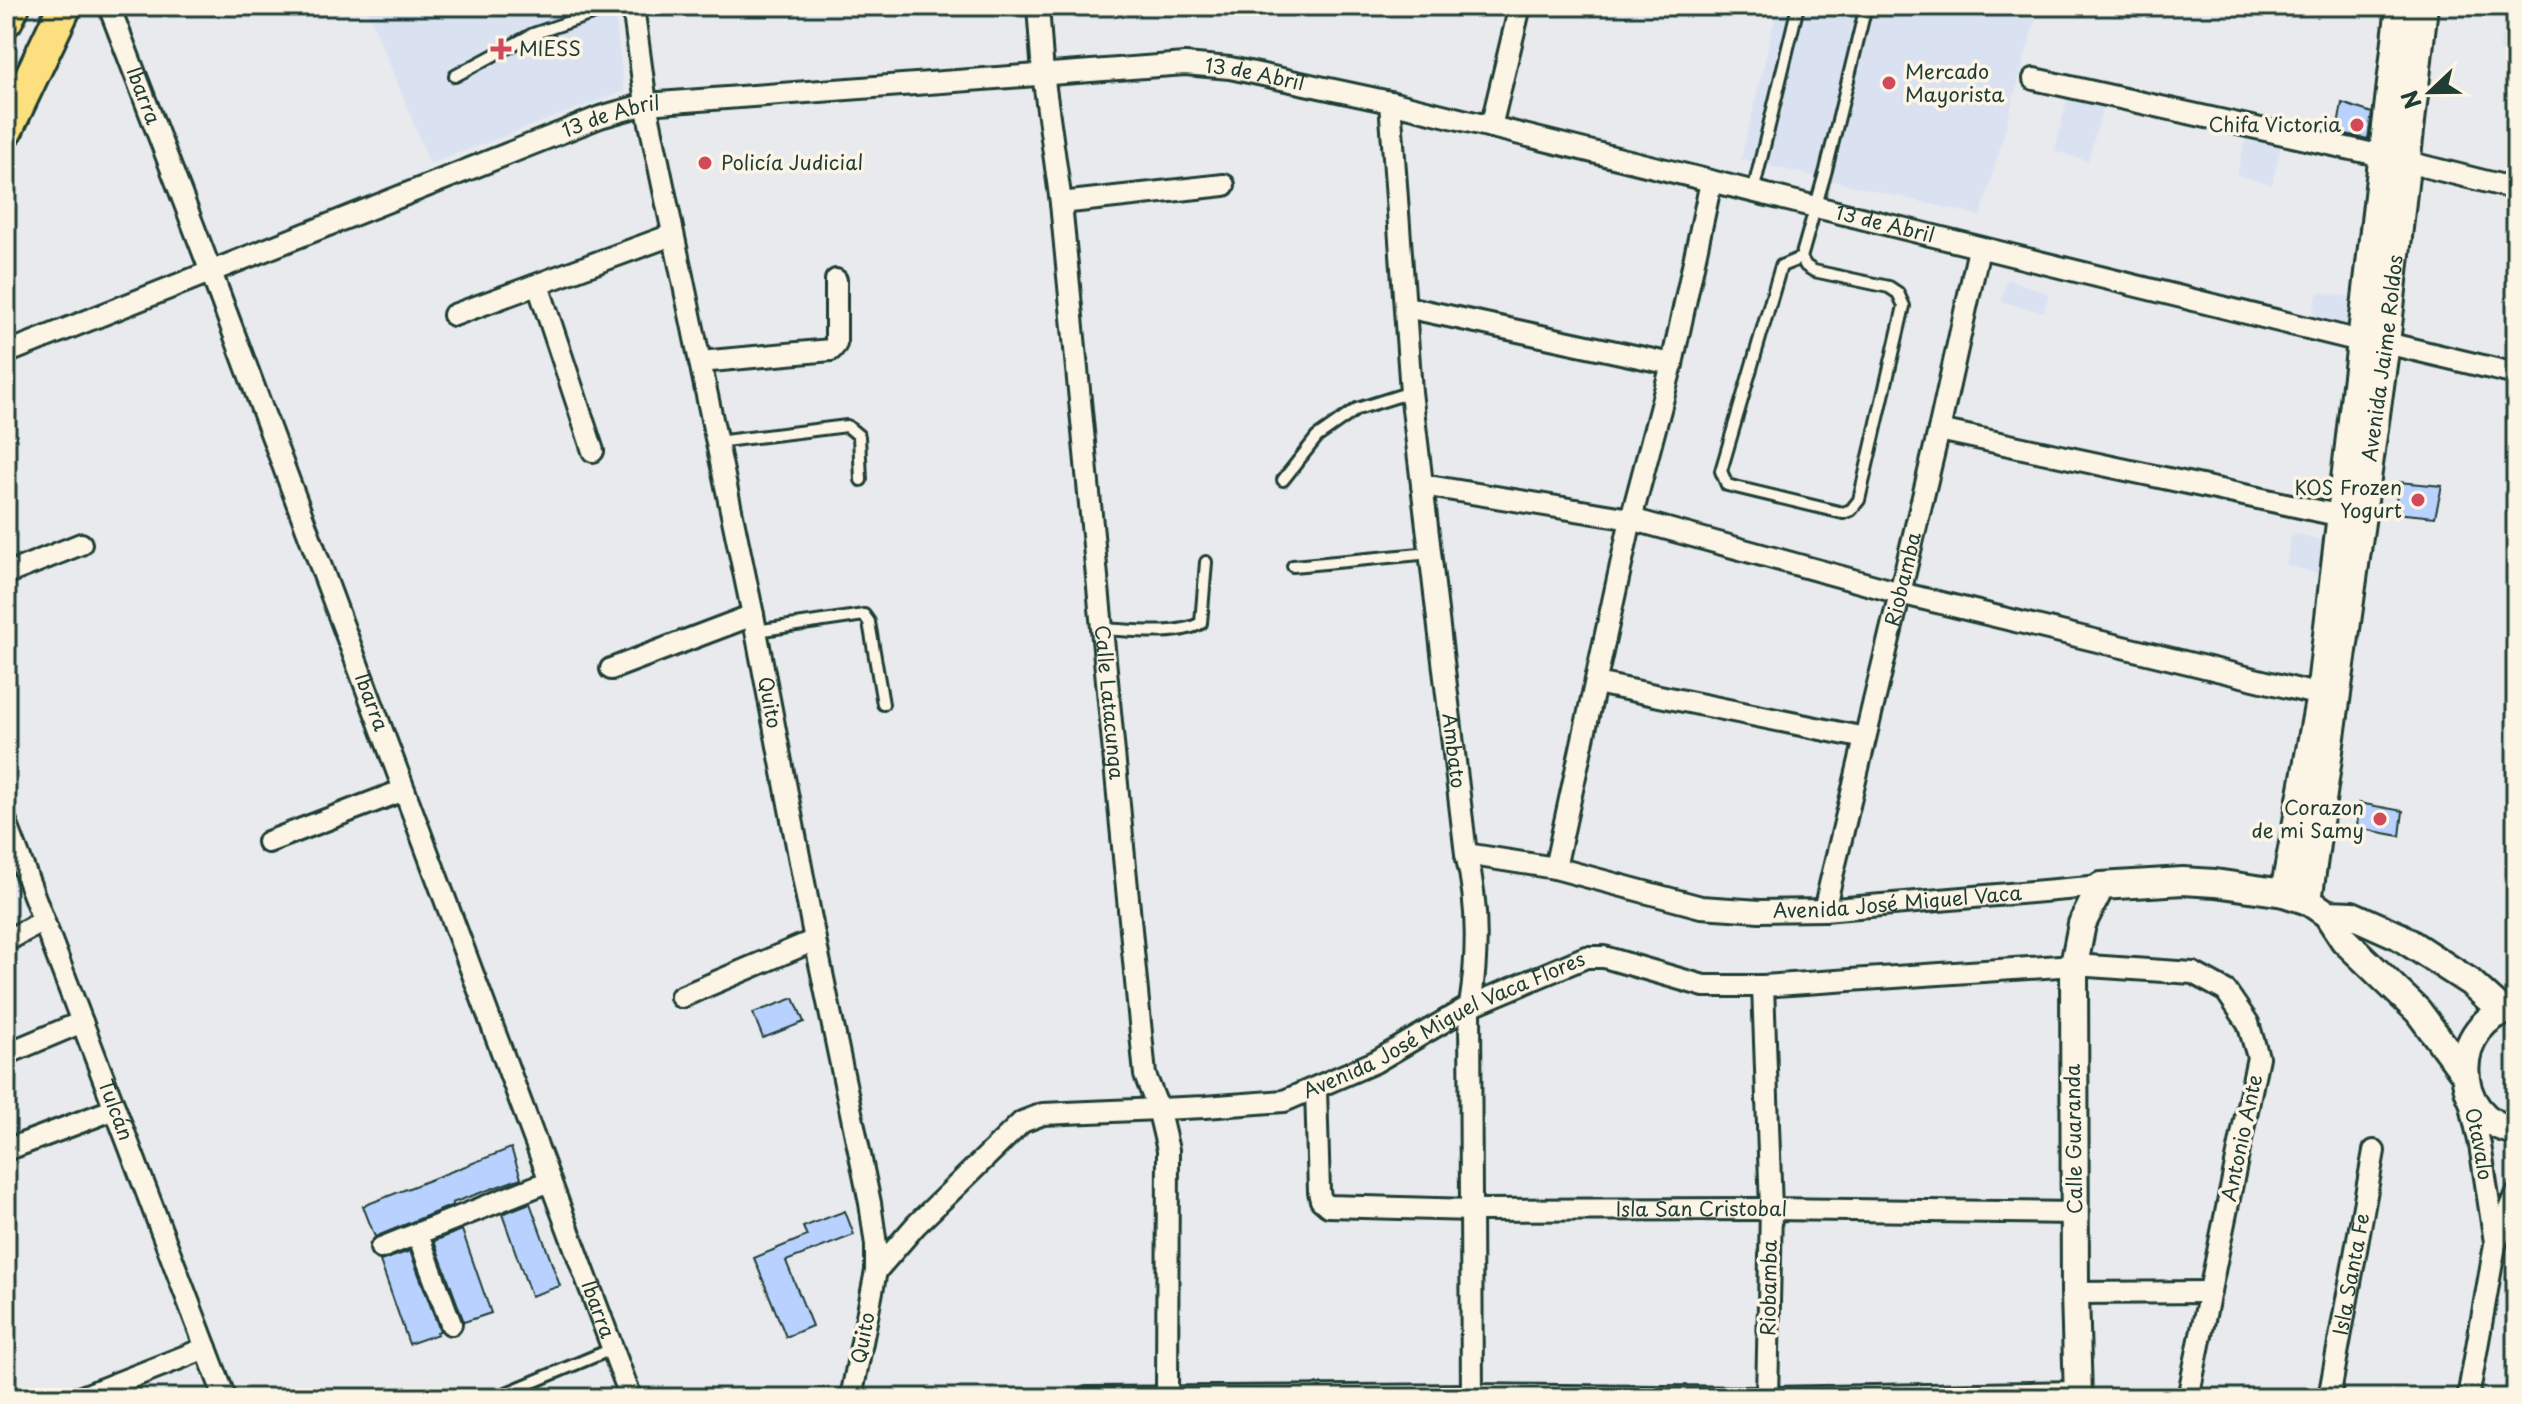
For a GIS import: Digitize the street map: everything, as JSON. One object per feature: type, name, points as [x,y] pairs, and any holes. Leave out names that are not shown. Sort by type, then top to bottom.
[{"type":"main road","points":[[6,20],[13,6]]},
{"type":"main road","points":[[6,130],[65,6]]},
{"type":"street","name":"Ibarra","points":[[109,6],[631,1398]]},
{"type":"street","name":"Quito","points":[[633,6],[646,104],[870,1203],[876,1271],[851,1398]]},
{"type":"street","name":"Calle Latacunga","points":[[1038,6],[1043,74],[1061,203],[1145,1075],[1158,1108],[1168,1150],[1167,1397]]},
{"type":"street","points":[[1491,127],[1520,6]]},
{"type":"street","name":"Avenida Jaime Roldos","points":[[2306,903],[2394,159],[2400,6]]},
{"type":"street","name":"Avenida Jaime Roldos","points":[[2394,159],[2424,6]]},
{"type":"street","name":"13 de Abril","points":[[6,353],[586,123],[646,104],[1185,64],[1230,68],[1390,102],[1979,249],[2516,374]]},
{"type":"street","points":[[2034,79],[2516,189]]},
{"type":"street","name":"Ambato","points":[[1390,102],[1411,392],[1466,854],[1475,887],[1476,966],[1470,1006],[1472,1397]]},
{"type":"street","points":[[1555,868],[1631,519],[1672,364],[1711,182]]},
{"type":"street","points":[[1061,203],[1224,185]]},
{"type":"street","points":[[454,315],[672,235]]},
{"type":"street","name":"Riobamba","points":[[1824,910],[1979,249]]},
{"type":"street","points":[[700,362],[831,350],[836,344],[836,280]]},
{"type":"street","points":[[538,285],[593,451]]},
{"type":"street","points":[[1406,307],[1672,364]]},
{"type":"street","name":"Avenida Jaime Roldos","points":[[2306,903],[2320,695],[2342,516],[2373,342]]},
{"type":"street","points":[[1939,430],[2342,516]]},
{"type":"street","points":[[1422,485],[1631,519],[1900,593],[2320,695]]},
{"type":"street","points":[[6,574],[81,544]]},
{"type":"street","points":[[611,669],[754,623]]},
{"type":"street","points":[[1596,683],[1865,738]]},
{"type":"street","points":[[268,842],[404,790]]},
{"type":"street","name":"Tulcán","points":[[6,822],[225,1398]]},
{"type":"street","name":"Avenida José Miguel Vaca","points":[[1466,854],[1555,868],[1701,907],[1760,911],[1824,910],[2183,881],[2306,903],[2352,915],[2399,936],[2470,982],[2512,1004],[2485,1023],[2473,1037],[2466,1055],[2466,1083]]},
{"type":"street","name":"Calle Guaranda","points":[[2078,1395],[2074,965],[2082,924],[2101,886]]},
{"type":"street","points":[[2306,903],[2418,1011],[2466,1083],[2478,1109],[2491,1121],[2516,1131]]},
{"type":"street","points":[[6,941],[43,921]]},
{"type":"street","points":[[681,997],[815,940]]},
{"type":"street","name":"Avenida José Miguel Vaca Flores","points":[[876,1271],[916,1225],[1022,1122],[1043,1114],[1284,1101],[1375,1062],[1470,1006],[1586,957],[1604,957],[1704,986],[1763,986],[2074,965]]},
{"type":"street","name":"Antonio Ante","points":[[2074,965],[2193,973],[2226,991],[2248,1023],[2258,1057],[2188,1398]]},
{"type":"street","name":"Riobamba","points":[[1763,986],[1771,1209],[1769,1398]]},
{"type":"street","points":[[6,1054],[82,1022]]},
{"type":"street","name":"Otavalo","points":[[2466,1083],[2480,1145],[2495,1245]]},
{"type":"street","name":"Isla San Cristobal","points":[[1316,1089],[1319,1192],[1321,1200],[1328,1206],[1472,1210],[1771,1209],[2075,1213]]},
{"type":"street","points":[[6,1150],[115,1109]]},
{"type":"street","name":"Isla Santa Fe","points":[[2329,1398],[2374,1151]]},
{"type":"street","points":[[381,1248],[550,1181]]},
{"type":"street","points":[[2468,1398],[2495,1245],[2516,1195]]},
{"type":"street","points":[[418,1235],[451,1324]]},
{"type":"street","points":[[2075,1293],[2210,1292]]},
{"type":"street","points":[[79,1398],[206,1348]]},
{"type":"street","points":[[1769,1398],[2078,1395]]},
{"type":"street","points":[[1087,1398],[1761,1398]]},
{"type":"lane","points":[[455,76],[533,34],[616,6]]},
{"type":"lane","points":[[1753,192],[1798,6]]},
{"type":"lane","points":[[1801,258],[1781,266],[1721,471],[1727,485],[1843,513],[1851,510],[1859,500],[1904,306],[1898,293],[1889,287],[1814,271],[1801,258],[1866,6]]},
{"type":"lane","points":[[1283,480],[1317,437],[1357,409],[1411,392]]},
{"type":"lane","points":[[716,442],[847,426],[859,436],[861,480]]},
{"type":"lane","points":[[1293,566],[1431,553]]},
{"type":"lane","points":[[1101,629],[1166,631],[1193,628],[1201,623],[1206,562]]},
{"type":"lane","points":[[754,623],[864,615],[869,622],[883,704]]},
{"type":"lane","points":[[504,1394],[612,1349]]},
{"type":"shaded area","name":"MIESS","points":[[366,6],[614,6],[624,91],[430,164]]},
{"type":"shaded area","name":"Mercado Mayorista","points":[[1778,6],[2039,6],[1981,216],[1741,159]]},
{"type":"shaded area","points":[[2508,13],[2516,15],[2516,54],[2499,50]]},
{"type":"shaded area","points":[[2070,87],[2106,95],[2088,161],[2055,151]]},
{"type":"shaded area","points":[[2246,135],[2281,145],[2272,185],[2237,175]]},
{"type":"shaded area","points":[[2007,279],[2049,294],[2043,312],[2001,302]]},
{"type":"shaded area","points":[[2318,292],[2359,298],[2352,339],[2309,329]]},
{"type":"shaded area","points":[[2292,533],[2327,541],[2323,575],[2286,565]]},
{"type":"building","name":"Chifa Victoria","points":[[2342,103],[2372,113],[2368,139],[2337,132]]},
{"type":"building","name":"KOS Frozen Yogurt","points":[[2398,482],[2442,486],[2435,517],[2395,513]]},
{"type":"building","name":"Corazon de mi Samy","points":[[2359,803],[2403,811],[2400,836],[2357,828]]},
{"type":"building","points":[[794,998],[804,1022],[763,1038],[753,1013]]},
{"type":"building","points":[[511,1148],[521,1178],[452,1203],[375,1237],[363,1206]]},
{"type":"building","points":[[530,1203],[560,1286],[531,1296],[502,1214]]},
{"type":"building","points":[[845,1211],[854,1235],[786,1261],[812,1326],[786,1337],[754,1258],[807,1236],[803,1227]]},
{"type":"building","points":[[462,1230],[491,1313],[464,1322],[434,1241]]},
{"type":"building","points":[[410,1251],[440,1331],[409,1344],[380,1261]]},
{"type":"place","name":"MIESS","points":[[501,49]]},
{"type":"place","name":"Mercado Mayorista","points":[[1889,83]]},
{"type":"place","name":"Chifa Victoria","points":[[2357,125]]},
{"type":"place","name":"Policía Judicial","points":[[705,163]]},
{"type":"place","name":"KOS Frozen Yogurt","points":[[2418,500]]},
{"type":"place","name":"Corazon de mi Samy","points":[[2380,819]]}]
